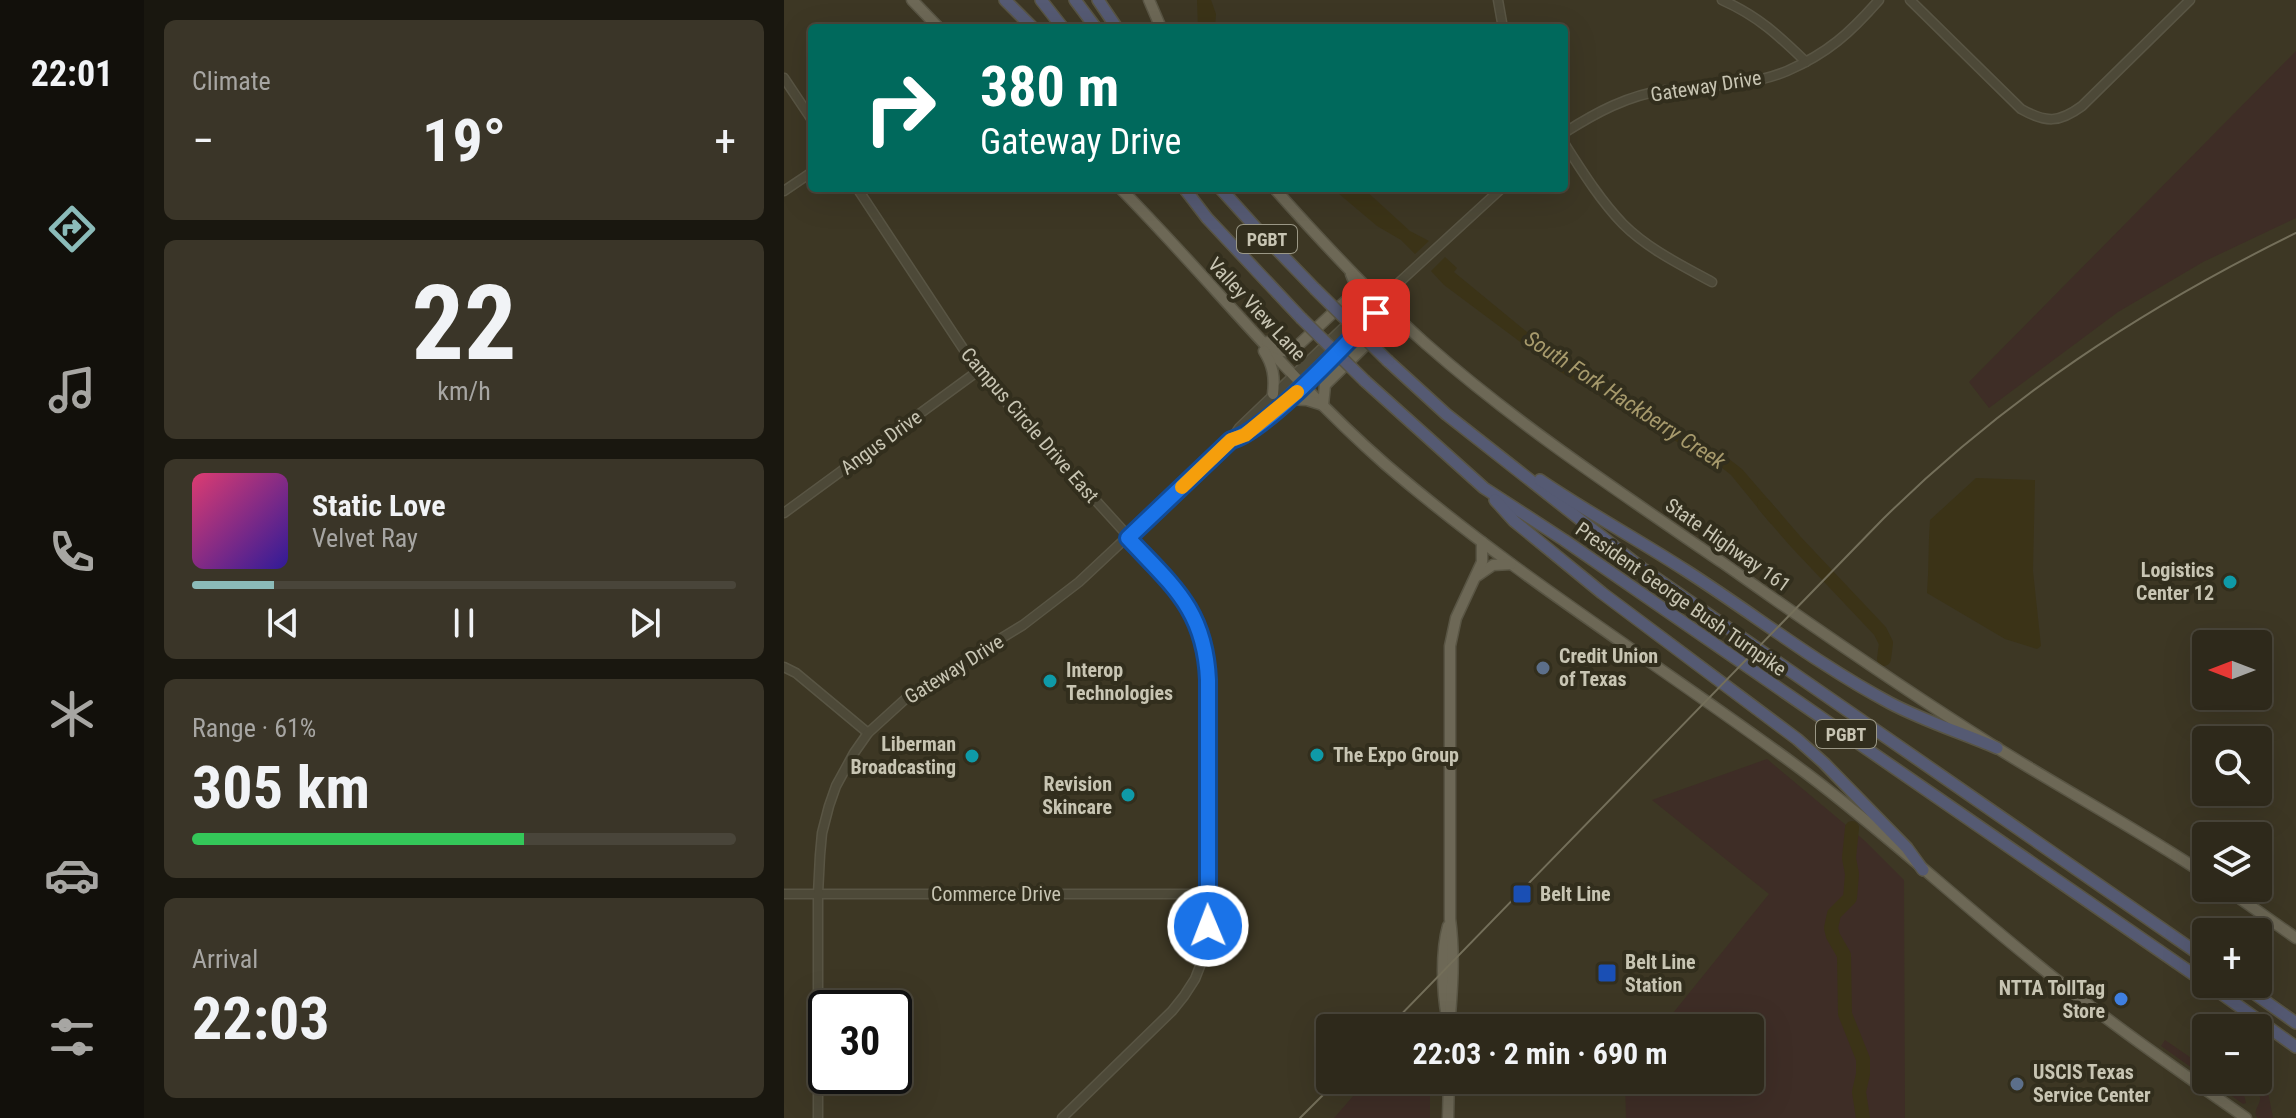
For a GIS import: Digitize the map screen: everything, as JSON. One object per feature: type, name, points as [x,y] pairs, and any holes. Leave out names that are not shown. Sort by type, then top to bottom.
[{"type":"highway","points":[[1005,0],[1029,24]]},
{"type":"highway","points":[[1041,0],[1060,24]]},
{"type":"highway","points":[[1075,0],[1093,24]]},
{"type":"highway","points":[[1098,0],[1114,24]]},
{"type":"highway","points":[[1180,192],[1207,218]]},
{"type":"highway","name":"President George Bush Turnpike","points":[[1187,192],[1207,218],[1301,318],[1365,381],[1484,488],[2192,973]]},
{"type":"highway","name":"President George Bush Turnpike","points":[[1224,192],[1315,289],[1446,414],[1643,569],[2192,949]]},
{"type":"highway","points":[[1496,454],[1685,570],[1833,670],[1894,705],[1997,748]]},
{"type":"highway","points":[[1484,488],[1514,521],[1602,593],[1797,739],[1907,848],[1923,870]]},
{"type":"highway","name":"President George Bush Turnpike","points":[[2228,998],[2296,1047]]},
{"type":"highway","points":[[2261,998],[2296,1023]]},
{"type":"main road","points":[[912,0],[935,24]]},
{"type":"main road","points":[[1149,0],[1159,24]]},
{"type":"main road","name":"Valley View Lane","points":[[1124,192],[1323,405],[1384,463],[1482,542]]},
{"type":"main road","name":"State Highway 161","points":[[1278,192],[1426,344],[1563,454],[1882,675],[2192,866]]},
{"type":"main road","points":[[1255,335],[1282,351],[1292,351],[1350,297],[1355,284],[1349,268]]},
{"type":"main road","points":[[1288,399],[1323,405],[1325,385],[1381,330],[1399,327],[1426,344]]},
{"type":"main road","points":[[1255,335],[1272,364],[1273,394]]},
{"type":"main road","points":[[1482,542],[1797,766],[2079,997],[2246,1118]]},
{"type":"main road","points":[[1451,1014],[1450,646],[1456,618],[1482,562],[1482,542]]},
{"type":"main road","points":[[1477,577],[1493,565],[1511,564]]},
{"type":"main road","points":[[2245,902],[2296,938]]},
{"type":"main road","points":[[1448,1118],[1449,1094]]},
{"type":"street","points":[[1498,0],[1502,24]]},
{"type":"street","points":[[1722,0],[1749,12],[1806,62]]},
{"type":"street","name":"Gateway Drive","points":[[1568,131],[1614,104],[1637,97],[1663,90],[1750,82],[1784,72],[1806,62],[1849,33],[1879,0]]},
{"type":"street","points":[[1910,0],[2021,109],[2035,117],[2051,120],[2070,115],[2082,106],[2190,0]]},
{"type":"street","points":[[784,78],[808,114]]},
{"type":"street","points":[[1568,149],[1625,226],[1666,257],[1712,282]]},
{"type":"street","points":[[784,191],[808,175]]},
{"type":"street","name":"Campus Circle Drive East","points":[[860,192],[978,371],[1179,592],[1190,607],[1202,638],[1208,680],[1206,942],[1202,961],[1195,979],[1172,1011],[1062,1118]]},
{"type":"street","name":"Gateway Drive","points":[[818,1118],[818,894],[822,833],[836,786],[868,733],[912,693],[1032,618],[1079,582],[1231,440],[1273,394],[1367,305],[1380,300],[1498,192]]},
{"type":"street","name":"Gateway Drive","points":[[1231,440],[1245,435],[1303,385],[1376,313],[1380,300]]},
{"type":"street","name":"Angus Drive","points":[[784,513],[978,371]]},
{"type":"street","points":[[784,667],[796,673],[868,733]]},
{"type":"street","name":"Commerce Drive","points":[[784,894],[1207,894]]},
{"type":"shaded area","points":[[2296,51],[2296,218],[2203,262],[2118,312],[1989,408],[1969,382]]},
{"type":"shaded area","points":[[1767,759],[1865,841],[1904,880],[1905,1118],[1626,1118],[1625,1094],[1764,1094],[1764,1014],[1672,1014],[1769,894],[1652,800]]},
{"type":"shaded area","points":[[2165,1040],[2192,1058],[2192,1068],[2161,1046]]},
{"type":"shaded area","points":[[1355,1094],[1430,1094],[1430,1118],[1334,1118]]},
{"type":"shaded area","points":[[2229,1094],[2243,1094],[2246,1103]]},
{"type":"shaded area","points":[[2256,1094],[2268,1094],[2273,1118],[2256,1116],[2260,1097]]},
{"type":"water","points":[[1197,0],[1211,0],[1216,14],[1215,24],[1198,24]]},
{"type":"water","points":[[1337,192],[1367,192],[1410,231],[1429,241],[1415,254],[1401,240],[1377,226]]},
{"type":"water","points":[[1445,257],[1457,268],[1454,272],[1527,332],[1729,459],[1742,469],[1780,513],[1771,524],[1721,467],[1559,371],[1444,285],[1431,271]]},
{"type":"water","points":[[1976,478],[2035,480],[2033,571],[2041,646],[2037,649],[2005,639],[1927,593],[1930,520]]},
{"type":"waterway","name":"South Fork Hackberry Creek","points":[[1764,505],[1880,631],[1886,643],[1884,659]]},
{"type":"waterway","name":"South Fork Hackberry Creek","points":[[1852,828],[1850,898],[1834,914],[1831,928],[1844,955],[1845,1014],[1863,1059],[1859,1092],[1863,1118]]},
{"type":"tram line","points":[[1402,1014],[1883,519],[1930,475],[2027,395],[2078,359],[2183,293],[2296,233]]},
{"type":"tram line","points":[[1300,1118],[1324,1094]]},
{"type":"slow traffic","points":[[1182,487],[1231,440],[1245,435],[1297,392]]},
{"type":"place","name":"Logistics Center 12","points":[[2230,582]]},
{"type":"place","name":"Credit Union of Texas","points":[[1543,668]]},
{"type":"place","name":"Interop Technologies","points":[[1050,681]]},
{"type":"place","name":"The Expo Group","points":[[1317,755]]},
{"type":"place","name":"Liberman Broadcasting","points":[[972,756]]},
{"type":"place","name":"Revision Skincare","points":[[1128,795]]},
{"type":"place","name":"Belt Line","points":[[1522,894]]},
{"type":"place","name":"Belt Line Station","points":[[1607,973]]},
{"type":"place","name":"NTTA TollTag Store","points":[[2121,999]]},
{"type":"place","name":"USCIS Texas Service Center","points":[[2017,1084]]},
{"type":"route","points":[[1208,926],[1207,662],[1190,607],[1128,538],[1231,440],[1245,435],[1288,399],[1376,313]]}]
